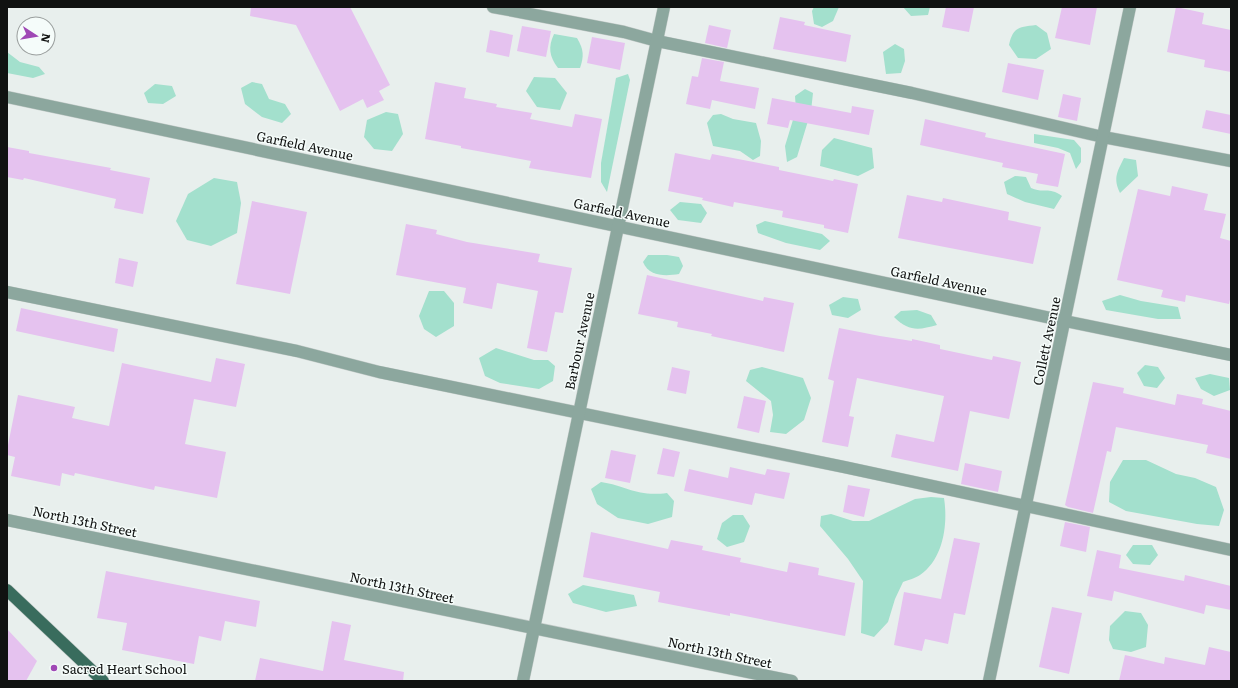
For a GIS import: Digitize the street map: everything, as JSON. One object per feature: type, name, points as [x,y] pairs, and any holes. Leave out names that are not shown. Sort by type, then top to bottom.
[{"type":"main road","points":[[7,590],[104,681]]},
{"type":"street","points":[[494,7],[624,32],[657,41],[912,92],[1103,137],[1231,162]]},
{"type":"street","name":"Barbour Avenue","points":[[523,681],[664,7]]},
{"type":"street","name":"Collett Avenue","points":[[989,681],[1130,7]]},
{"type":"street","name":"Garfield Avenue","points":[[7,96],[1231,355]]},
{"type":"street","points":[[7,292],[297,351],[379,372],[579,412],[1231,550]]},
{"type":"street","name":"North 13th Street","points":[[7,520],[792,681]]},
{"type":"green space","points":[[814,7],[839,7],[833,21],[822,27],[814,24],[812,11]]},
{"type":"green space","points":[[903,7],[930,7],[928,15],[911,16]]},
{"type":"green space","points":[[1036,25],[1047,33],[1051,49],[1036,59],[1018,58],[1009,45],[1015,31],[1021,27]]},
{"type":"green space","points":[[554,34],[577,38],[583,53],[580,68],[558,68],[550,51]]},
{"type":"green space","points":[[895,44],[904,49],[905,61],[901,73],[886,74],[883,52]]},
{"type":"green space","points":[[7,52],[20,62],[39,67],[45,74],[33,78],[7,73]]},
{"type":"green space","points":[[628,74],[630,80],[607,192],[601,182],[601,163],[616,78]]},
{"type":"green space","points":[[534,77],[555,78],[567,93],[560,110],[537,107],[526,91]]},
{"type":"green space","points":[[252,82],[262,84],[269,99],[285,104],[291,114],[282,123],[262,117],[245,104],[241,88]]},
{"type":"green space","points":[[155,84],[172,86],[176,96],[163,104],[148,103],[144,93]]},
{"type":"green space","points":[[805,89],[813,93],[811,111],[797,157],[787,162],[785,146],[796,110],[795,96]]},
{"type":"green space","points":[[386,112],[398,114],[403,134],[392,151],[374,149],[364,137],[367,120]]},
{"type":"green space","points":[[721,114],[733,119],[756,123],[761,141],[760,156],[753,160],[740,151],[713,146],[707,123],[713,115]]},
{"type":"green space","points":[[1034,134],[1074,140],[1081,148],[1081,162],[1076,169],[1070,153],[1058,148],[1034,143]]},
{"type":"green space","points":[[834,138],[872,148],[874,168],[858,176],[820,166],[822,150]]},
{"type":"green space","points":[[1124,158],[1136,160],[1138,176],[1120,193],[1116,179],[1119,167]]},
{"type":"green space","points":[[1015,176],[1026,177],[1031,188],[1035,190],[1053,191],[1062,196],[1054,209],[1025,202],[1007,194],[1004,182]]},
{"type":"green space","points":[[214,178],[237,182],[241,203],[237,233],[211,246],[187,240],[176,221],[188,194]]},
{"type":"green space","points":[[680,202],[701,204],[707,213],[701,223],[678,220],[670,210]]},
{"type":"green space","points":[[765,221],[822,234],[830,241],[820,250],[786,243],[758,233],[756,225]]},
{"type":"green space","points":[[648,255],[667,255],[679,257],[683,266],[679,274],[663,275],[654,273],[646,267],[643,262]]},
{"type":"green space","points":[[429,291],[444,291],[454,303],[454,326],[436,337],[424,329],[419,316]]},
{"type":"green space","points":[[1120,295],[1141,301],[1178,307],[1181,319],[1158,319],[1106,310],[1102,301]]},
{"type":"green space","points":[[843,297],[858,299],[861,310],[848,318],[832,315],[829,305]]},
{"type":"green space","points":[[917,310],[931,315],[937,325],[919,329],[909,327],[899,322],[894,317],[901,311]]},
{"type":"green space","points":[[496,348],[534,360],[548,360],[555,366],[553,381],[539,389],[500,383],[485,376],[479,358]]},
{"type":"green space","points":[[1145,365],[1158,367],[1165,378],[1157,388],[1144,386],[1137,373]]},
{"type":"green space","points":[[762,367],[803,378],[811,398],[804,420],[786,434],[770,432],[773,415],[771,401],[746,381],[750,370]]},
{"type":"green space","points":[[1210,374],[1229,378],[1230,390],[1214,396],[1201,389],[1195,378]]},
{"type":"green space","points":[[1123,460],[1146,460],[1176,474],[1195,478],[1216,487],[1224,510],[1219,526],[1197,524],[1126,511],[1109,502],[1110,482]]},
{"type":"green space","points":[[601,482],[648,494],[667,493],[674,501],[672,517],[648,524],[618,518],[597,504],[591,489]]},
{"type":"green space","points":[[931,497],[944,498],[945,508],[942,540],[934,560],[920,575],[903,582],[895,599],[888,622],[874,637],[861,633],[863,581],[848,559],[820,526],[821,516],[831,514],[853,521],[869,521],[915,499]]},
{"type":"green space","points":[[733,515],[743,515],[750,526],[744,542],[727,547],[717,539],[722,523]]},
{"type":"green space","points":[[1133,545],[1152,545],[1158,555],[1150,565],[1133,564],[1126,555]]},
{"type":"green space","points":[[583,585],[634,595],[637,606],[606,612],[573,603],[568,594]]},
{"type":"green space","points":[[1125,611],[1141,613],[1148,625],[1146,647],[1131,652],[1113,649],[1109,640],[1110,626]]},
{"type":"building","points":[[251,7],[350,7],[390,85],[379,91],[384,100],[367,108],[363,99],[340,111],[296,25],[250,16]]},
{"type":"building","points":[[946,7],[974,7],[969,32],[942,27]]},
{"type":"building","points":[[1062,7],[1097,7],[1090,45],[1055,38]]},
{"type":"building","points":[[1176,7],[1204,13],[1202,24],[1231,30],[1231,72],[1204,67],[1205,60],[1167,52]]},
{"type":"building","points":[[780,17],[805,22],[804,25],[851,35],[846,62],[773,49]]},
{"type":"building","points":[[709,25],[731,30],[727,48],[705,43]]},
{"type":"building","points":[[522,26],[551,31],[546,57],[517,51]]},
{"type":"building","points":[[490,30],[513,35],[509,57],[486,52]]},
{"type":"building","points":[[592,37],[625,43],[620,70],[587,63]]},
{"type":"building","points":[[702,58],[724,62],[720,81],[759,88],[755,109],[712,100],[710,109],[686,104],[692,76],[698,77]]},
{"type":"building","points":[[1008,63],[1044,70],[1038,100],[1002,92]]},
{"type":"building","points":[[435,82],[466,88],[464,98],[497,104],[496,107],[532,113],[530,119],[572,127],[575,114],[602,119],[591,178],[529,168],[531,161],[461,148],[461,146],[425,139]]},
{"type":"building","points":[[1063,94],[1081,98],[1077,121],[1058,117]]},
{"type":"building","points":[[772,98],[851,113],[852,106],[874,110],[869,135],[790,120],[788,128],[767,124]]},
{"type":"building","points":[[1206,110],[1231,115],[1231,134],[1202,128]]},
{"type":"building","points":[[925,119],[986,133],[985,137],[1065,154],[1058,187],[1036,183],[1038,174],[1002,167],[1003,163],[920,145]]},
{"type":"building","points":[[7,147],[29,151],[29,153],[111,168],[110,170],[150,178],[143,214],[114,208],[116,199],[24,178],[23,180],[7,177]]},
{"type":"building","points":[[675,153],[710,160],[712,154],[779,167],[779,170],[833,181],[834,179],[858,184],[848,233],[824,228],[824,225],[782,217],[783,211],[734,202],[733,207],[702,200],[703,198],[668,191]]},
{"type":"building","points":[[1172,186],[1208,194],[1204,210],[1226,214],[1220,238],[1231,241],[1231,295],[1229,304],[1186,295],[1185,302],[1161,297],[1163,290],[1117,280],[1138,189],[1170,196]]},
{"type":"building","points":[[907,195],[942,202],[943,198],[1009,212],[1008,220],[1041,227],[1033,264],[898,238]]},
{"type":"building","points":[[252,201],[307,212],[290,294],[236,284]]},
{"type":"building","points":[[406,224],[437,230],[436,234],[467,242],[540,254],[538,262],[572,268],[563,313],[555,312],[547,352],[527,348],[538,291],[497,283],[492,309],[463,303],[466,288],[396,275]]},
{"type":"building","points":[[119,258],[138,262],[133,287],[115,283]]},
{"type":"building","points":[[647,275],[763,301],[764,297],[794,303],[784,352],[711,336],[712,334],[677,327],[678,322],[638,314]]},
{"type":"building","points":[[21,308],[118,329],[114,352],[16,331]]},
{"type":"building","points":[[839,328],[912,341],[912,339],[940,345],[940,349],[992,360],[993,356],[1021,362],[1009,419],[970,411],[958,471],[891,457],[896,434],[934,442],[944,396],[857,378],[849,416],[854,417],[848,447],[822,442],[834,381],[828,379]]},
{"type":"building","points":[[216,358],[245,364],[236,407],[194,399],[185,444],[226,452],[217,498],[155,486],[154,490],[75,473],[74,476],[62,473],[60,486],[11,476],[15,457],[7,455],[7,450],[18,395],[75,407],[72,418],[109,426],[122,363],[211,382]]},
{"type":"building","points":[[672,367],[690,371],[686,394],[667,390]]},
{"type":"building","points":[[1093,382],[1124,388],[1123,393],[1175,405],[1177,394],[1203,399],[1202,404],[1231,411],[1231,459],[1206,453],[1208,445],[1116,427],[1111,452],[1107,451],[1093,513],[1068,507],[1065,505]]},
{"type":"building","points":[[744,396],[766,401],[759,433],[737,428]]},
{"type":"building","points":[[663,448],[680,452],[674,477],[657,474]]},
{"type":"building","points":[[611,450],[636,455],[630,483],[605,478]]},
{"type":"building","points":[[965,463],[1002,471],[998,492],[961,484]]},
{"type":"building","points":[[730,467],[765,475],[767,469],[790,473],[784,499],[755,493],[752,505],[684,491],[689,469],[728,478]]},
{"type":"building","points":[[848,485],[870,489],[864,517],[843,512]]},
{"type":"building","points":[[1065,522],[1090,527],[1086,552],[1060,546]]},
{"type":"building","points":[[591,532],[668,549],[671,540],[703,546],[702,550],[741,558],[740,562],[787,572],[789,562],[819,568],[818,575],[855,583],[845,636],[730,613],[730,616],[658,602],[660,592],[583,577]]},
{"type":"building","points":[[954,538],[980,543],[965,615],[954,613],[948,644],[925,639],[922,651],[894,645],[904,592],[941,599]]},
{"type":"building","points":[[1097,550],[1121,555],[1119,568],[1184,581],[1185,575],[1231,586],[1231,610],[1206,605],[1204,614],[1114,591],[1112,601],[1087,596]]},
{"type":"building","points":[[106,571],[260,601],[256,627],[225,621],[221,641],[199,636],[194,664],[122,650],[127,623],[97,618]]},
{"type":"building","points":[[1052,607],[1082,613],[1069,674],[1039,667]]},
{"type":"building","points":[[332,621],[351,625],[344,660],[404,672],[403,681],[255,681],[260,658],[323,671]]},
{"type":"building","points":[[7,629],[37,661],[26,681],[7,681]]},
{"type":"building","points":[[1209,647],[1231,652],[1231,681],[1119,681],[1125,655],[1164,664],[1165,657],[1205,665]]},
{"type":"place","name":"Sacred Heart School","points":[[54,668]]}]
